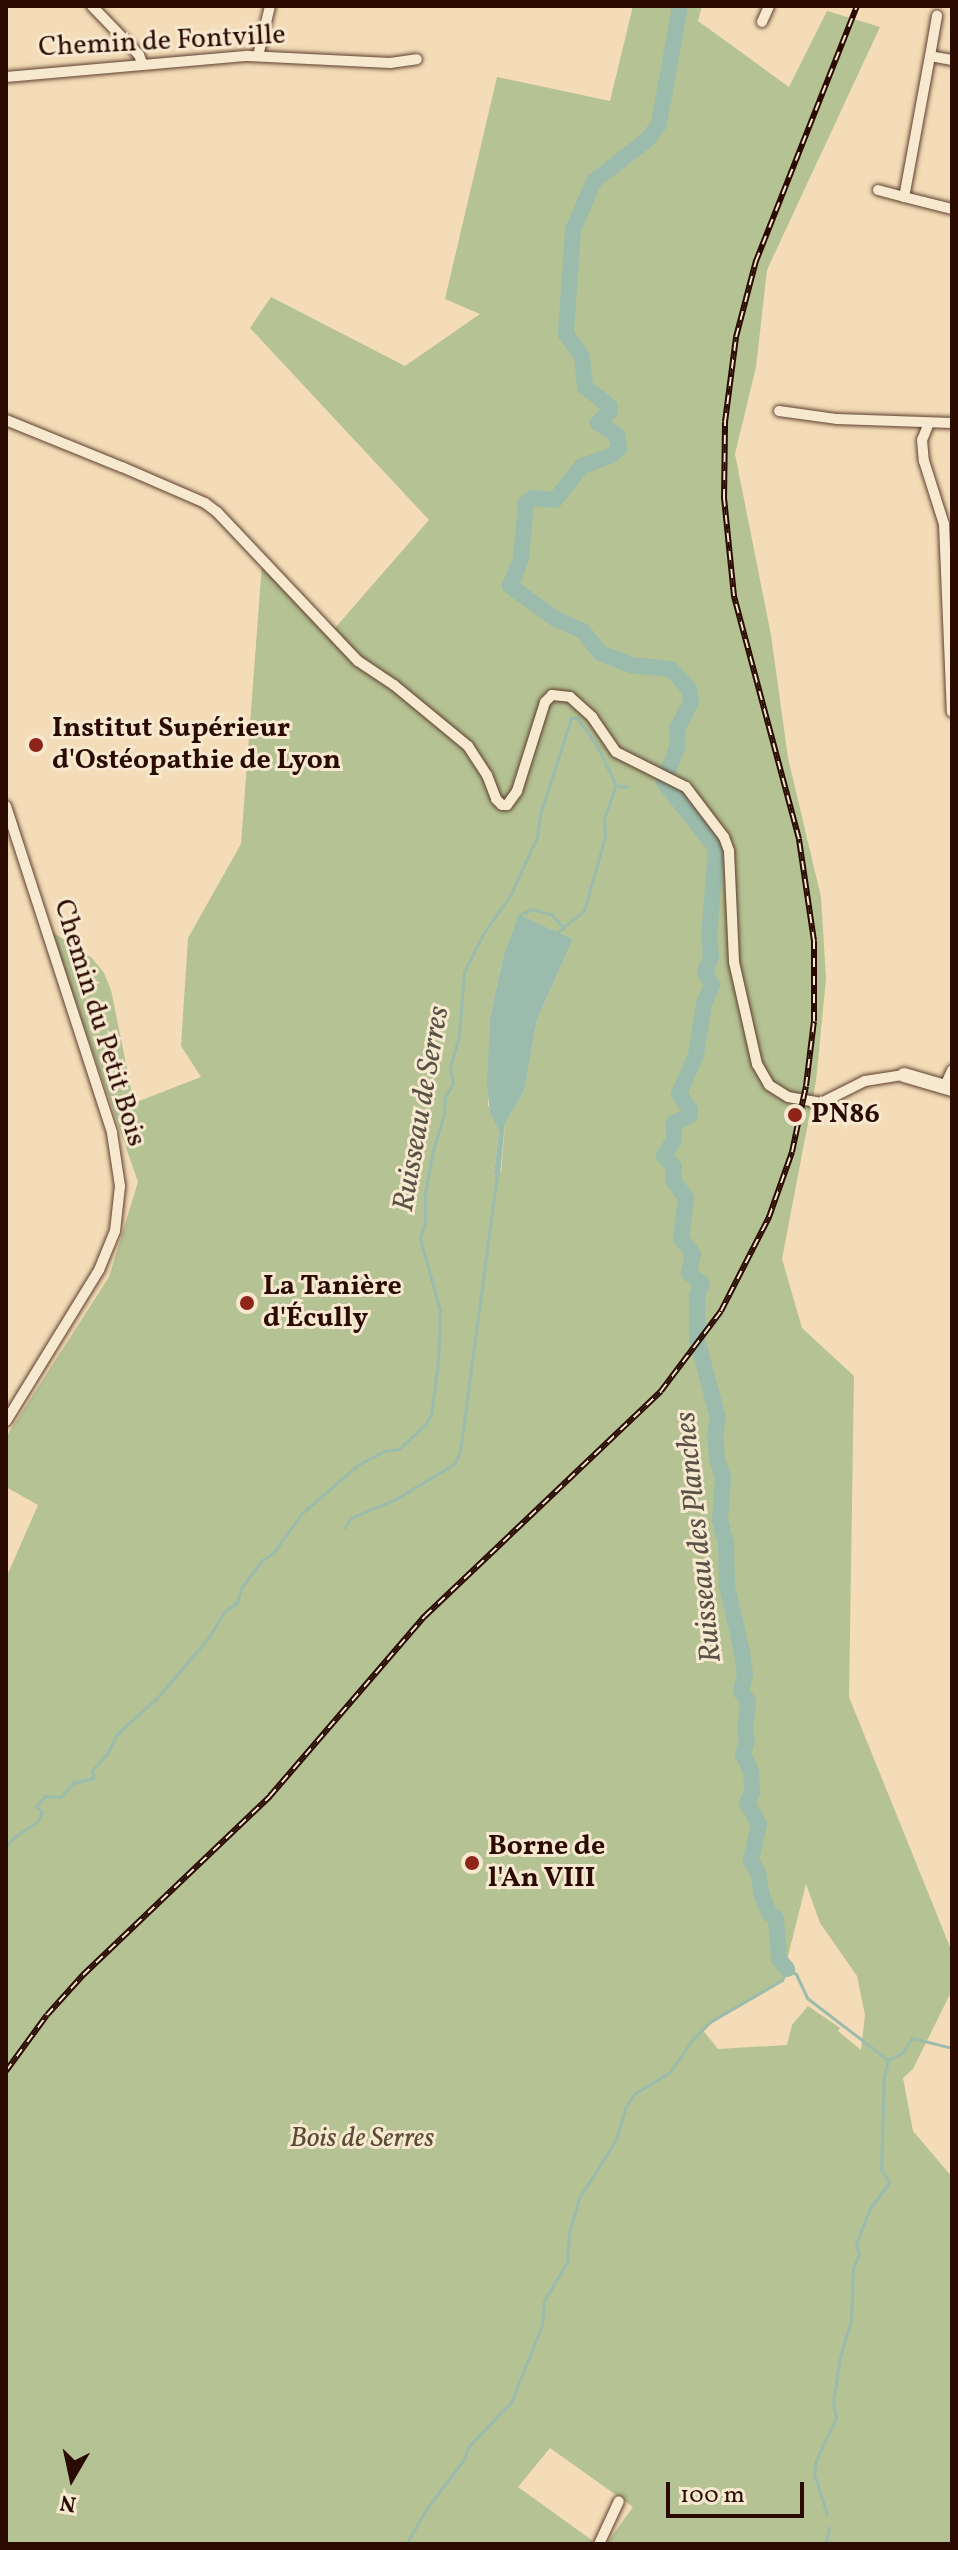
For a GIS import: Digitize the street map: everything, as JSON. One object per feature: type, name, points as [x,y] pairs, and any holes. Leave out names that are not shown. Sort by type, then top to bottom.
[{"type":"street","points":[[92,6],[139,55],[142,63]]},
{"type":"street","points":[[258,56],[270,6]]},
{"type":"street","points":[[762,22],[769,6]]},
{"type":"street","points":[[904,197],[937,16]]},
{"type":"street","name":"Chemin de Fontville","points":[[6,77],[142,63],[258,56],[390,63],[417,59]]},
{"type":"street","points":[[930,56],[952,60]]},
{"type":"street","points":[[878,190],[952,209]]},
{"type":"street","points":[[779,411],[837,419],[952,423]]},
{"type":"street","points":[[6,420],[205,503],[230,523],[358,661],[394,685],[468,746],[502,805],[507,805],[517,791],[545,702],[561,694],[584,709],[616,752],[686,787],[729,851],[734,962],[757,1064],[766,1080],[784,1095],[816,1104],[827,1102],[865,1081],[904,1075],[949,1088],[952,1070]]},
{"type":"street","points":[[929,423],[922,440],[924,461],[944,524],[952,712]]},
{"type":"street","name":"Chemin du Petit Bois","points":[[6,806],[117,1155],[120,1186],[116,1224],[99,1270],[6,1421]]},
{"type":"street","points":[[599,2544],[619,2501]]},
{"type":"green space","name":"Bois de Serres","points":[[633,6],[702,6],[698,21],[789,87],[827,11],[880,27],[767,270],[756,367],[735,454],[771,635],[788,758],[821,897],[826,979],[816,1081],[782,1259],[802,1328],[854,1376],[849,1697],[952,1952],[952,1990],[913,2069],[903,2078],[913,2131],[952,2177],[952,2544],[606,2544],[633,2507],[550,2448],[518,2487],[593,2541],[590,2544],[6,2544],[6,1578],[38,1505],[6,1487],[6,1437],[109,1277],[138,1182],[51,931],[92,958],[104,973],[111,990],[134,1103],[201,1077],[181,1046],[188,938],[241,844],[262,564],[335,628],[429,520],[250,328],[271,297],[405,366],[480,314],[445,299],[497,77],[610,101]],"holes":[[[520,916],[573,939],[537,1020],[524,1092],[505,1123],[501,1173],[494,1173],[499,1131],[488,1105],[490,1017],[503,957]],[[806,1884],[820,1923],[857,1976],[865,2015],[861,2050],[838,2031],[840,2028],[808,2006],[792,2025],[787,2045],[718,2049],[702,2029],[782,1980]]]},
{"type":"shaded area","points":[[519,915],[573,939],[537,1020],[524,1092],[505,1123],[500,1175],[497,1176],[494,1173],[499,1131],[490,1113],[487,1085],[490,1017],[503,957]]},
{"type":"waterway","name":"Ruisseau des Planches","points":[[680,6],[659,124],[647,140],[594,181],[573,230],[566,334],[582,357],[585,387],[609,406],[610,411],[598,423],[617,435],[619,449],[610,456],[582,466],[555,500],[533,498],[526,503],[521,559],[510,586],[556,619],[583,631],[600,653],[632,665],[671,669],[689,689],[691,702],[677,729],[677,748],[664,782],[716,848],[709,937],[711,957],[705,972],[712,985],[704,1004],[696,1055],[679,1094],[690,1110],[689,1116],[674,1123],[674,1140],[664,1156],[674,1167],[673,1180],[686,1198],[681,1239],[693,1254],[689,1273],[702,1284],[697,1296],[697,1339],[718,1418],[715,1435],[717,1459],[723,1478],[720,1520],[726,1544],[727,1586],[745,1674],[741,1692],[748,1701],[747,1739],[743,1754],[751,1771],[752,1792],[747,1803],[759,1825],[751,1861],[758,1872],[762,1896],[770,1914],[776,1918],[779,1959],[787,1969]]},
{"type":"waterway","name":"Ruisseau de Serres","points":[[6,1847],[13,1838],[38,1821],[42,1812],[36,1806],[45,1796],[61,1797],[73,1783],[93,1778],[92,1770],[107,1754],[117,1734],[158,1697],[209,1637],[224,1612],[237,1603],[241,1588],[261,1561],[273,1553],[302,1513],[359,1464],[384,1451],[399,1449],[426,1424],[431,1414],[438,1363],[440,1311],[420,1238],[425,1223],[425,1194],[433,1150],[444,1114],[445,1097],[453,1083],[450,1066],[459,1036],[464,972],[483,934],[511,894],[537,837],[540,815],[571,718],[577,718],[597,746],[616,785],[627,787]]},
{"type":"waterway","points":[[554,935],[584,911],[605,837],[604,819],[616,785]]},
{"type":"waterway","points":[[519,915],[532,909],[551,914],[562,926]]},
{"type":"waterway","points":[[344,1528],[351,1518],[396,1499],[454,1464],[460,1452],[497,1173]]},
{"type":"waterway","points":[[406,2544],[427,2508],[462,2462],[469,2446],[511,2402],[542,2325],[544,2301],[567,2262],[569,2233],[579,2198],[616,2140],[625,2108],[634,2094],[670,2072],[693,2039],[710,2022],[782,1980],[787,1969],[796,1974],[807,1998],[888,2060]]},
{"type":"waterway","points":[[888,2060],[902,2053],[912,2038],[952,2048]]},
{"type":"waterway","name":"Ruisseau des Planches","points":[[827,2514],[814,2474],[816,2460],[836,2418],[833,2402],[840,2357],[851,2321],[853,2269],[859,2254],[856,2244],[869,2210],[889,2182],[881,2169],[884,2076],[888,2060]]},
{"type":"waterway","name":"Ruisseau des Planches","points":[[826,2544],[829,2527]]},
{"type":"railway","points":[[6,2071],[47,2015],[83,1975],[270,1796],[425,1616],[661,1391],[721,1311],[769,1217],[792,1152],[806,1086],[814,1021],[814,941],[799,839],[734,596],[724,498],[725,422],[736,337],[756,261],[857,6]]},
{"type":"place","name":"Institut Supérieur d'Ostéopathie de Lyon","points":[[36,745]]},
{"type":"place","name":"PN86","points":[[795,1115]]},
{"type":"place","name":"La Tanière d'Écully","points":[[247,1303]]},
{"type":"place","name":"Borne de l'An VIII","points":[[472,1863]]}]
